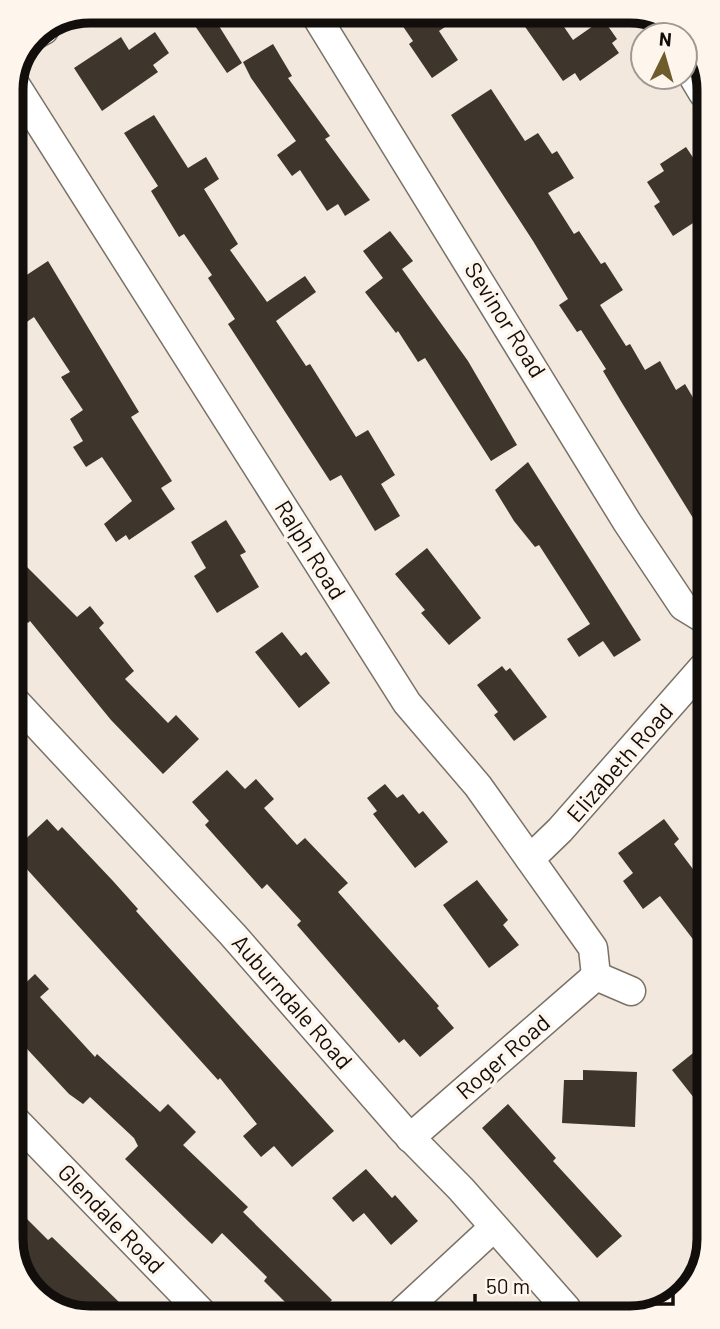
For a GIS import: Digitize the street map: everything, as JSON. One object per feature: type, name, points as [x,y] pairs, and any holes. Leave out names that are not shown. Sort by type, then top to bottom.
[{"type":"street","name":"Sevinor Road","points":[[321,23],[628,522],[683,606],[697,615]]},
{"type":"street","name":"Ralph Road","points":[[23,97],[407,703],[478,786],[593,948],[596,976]]},
{"type":"street","name":"Elizabeth Road","points":[[530,859],[568,821],[697,674]]},
{"type":"street","name":"Auburndale Road","points":[[23,710],[233,935],[410,1138],[461,1189],[564,1306]]},
{"type":"street","name":"Roger Road","points":[[410,1138],[596,976]]},
{"type":"street","points":[[596,976],[631,990]]},
{"type":"street","name":"Glendale Road","points":[[23,1128],[195,1306]]},
{"type":"street","points":[[409,1306],[493,1228]]},
{"type":"building","points":[[193,23],[223,23],[219,26],[242,63],[227,73]]},
{"type":"building","points":[[451,23],[439,31],[458,60],[432,78],[409,44],[413,41],[402,25]]},
{"type":"building","points":[[522,23],[561,23],[573,40],[597,23],[606,23],[617,39],[612,43],[619,53],[580,81],[575,73],[563,81]]},
{"type":"building","points":[[155,32],[169,53],[153,65],[158,72],[102,111],[74,68],[121,37],[129,50]]},
{"type":"building","points":[[273,44],[292,76],[288,78],[330,136],[325,139],[370,200],[345,216],[338,204],[327,211],[300,170],[292,176],[277,155],[296,141],[251,78],[243,62]]},
{"type":"building","points":[[491,89],[525,141],[538,133],[552,154],[557,151],[574,178],[548,193],[574,234],[579,231],[601,264],[605,262],[623,290],[600,305],[626,346],[630,344],[645,370],[660,361],[676,390],[685,384],[697,404],[697,524],[603,371],[606,369],[581,330],[577,332],[559,305],[568,299],[451,115]]},
{"type":"building","points":[[154,115],[188,168],[206,157],[219,179],[204,189],[238,244],[230,250],[267,302],[305,276],[316,292],[276,321],[306,366],[310,364],[356,437],[368,430],[395,475],[381,484],[400,516],[375,531],[341,475],[330,481],[228,324],[235,319],[208,278],[212,275],[184,234],[179,237],[151,191],[158,186],[124,133]]},
{"type":"building","points":[[686,147],[697,164],[697,221],[673,236],[654,206],[660,202],[647,182],[664,171],[660,164]]},
{"type":"building","points":[[390,231],[413,261],[402,269],[468,361],[517,445],[491,461],[425,358],[418,362],[398,331],[396,333],[365,292],[383,278],[363,251]]},
{"type":"building","points":[[48,261],[139,412],[131,417],[172,481],[161,488],[175,509],[129,540],[126,535],[116,542],[104,524],[132,501],[102,457],[86,467],[73,447],[83,441],[70,419],[83,410],[61,377],[70,372],[34,317],[23,324],[23,277]]},
{"type":"building","points":[[528,462],[641,640],[614,657],[603,641],[579,657],[567,639],[590,624],[539,545],[535,547],[514,521],[495,490]]},
{"type":"building","points":[[226,520],[246,552],[240,555],[259,587],[217,613],[194,576],[206,568],[191,542]]},
{"type":"building","points":[[427,548],[481,618],[449,645],[421,613],[425,610],[395,574]]},
{"type":"building","points":[[23,563],[77,617],[90,606],[104,623],[99,628],[134,671],[125,679],[168,723],[176,715],[199,739],[163,774],[111,720],[30,621],[28,623],[23,618]]},
{"type":"building","points":[[282,632],[301,656],[306,652],[330,683],[299,708],[255,652]]},
{"type":"building","points":[[502,666],[506,671],[510,668],[547,717],[514,741],[494,715],[498,712],[477,685]]},
{"type":"building","points":[[227,770],[245,789],[256,779],[274,799],[264,808],[297,845],[305,838],[348,883],[338,892],[439,1006],[437,1008],[454,1028],[420,1057],[404,1039],[399,1043],[297,925],[301,921],[267,884],[262,889],[205,825],[209,821],[192,802]]},
{"type":"building","points":[[385,784],[397,798],[403,794],[419,814],[423,811],[448,842],[415,868],[373,814],[377,811],[367,798]]},
{"type":"building","points":[[47,819],[58,831],[62,827],[334,1131],[292,1167],[274,1146],[261,1157],[243,1136],[257,1124],[220,1078],[218,1080],[23,865],[23,842]]},
{"type":"building","points":[[664,819],[679,839],[674,844],[697,874],[697,945],[660,896],[643,909],[623,881],[633,873],[618,853]]},
{"type":"building","points":[[477,880],[508,920],[503,925],[519,945],[489,968],[443,905]]},
{"type":"building","points":[[35,974],[49,989],[40,997],[95,1057],[97,1054],[160,1112],[168,1104],[196,1132],[183,1145],[248,1207],[243,1212],[332,1300],[326,1306],[283,1306],[286,1303],[264,1281],[267,1277],[222,1233],[212,1244],[125,1159],[138,1146],[134,1138],[90,1097],[83,1104],[69,1094],[23,1045],[23,985]]},
{"type":"building","points":[[697,1050],[697,1102],[672,1070]]},
{"type":"building","points":[[583,1070],[637,1072],[635,1127],[562,1123],[564,1080],[583,1080]]},
{"type":"building","points":[[508,1104],[556,1158],[553,1161],[622,1236],[597,1258],[482,1128]]},
{"type":"building","points":[[366,1169],[392,1198],[395,1195],[418,1221],[391,1245],[364,1213],[353,1222],[332,1198]]},
{"type":"building","points":[[23,1215],[48,1240],[52,1237],[121,1304],[77,1305],[60,1299],[43,1286],[32,1273],[24,1252]]}]
